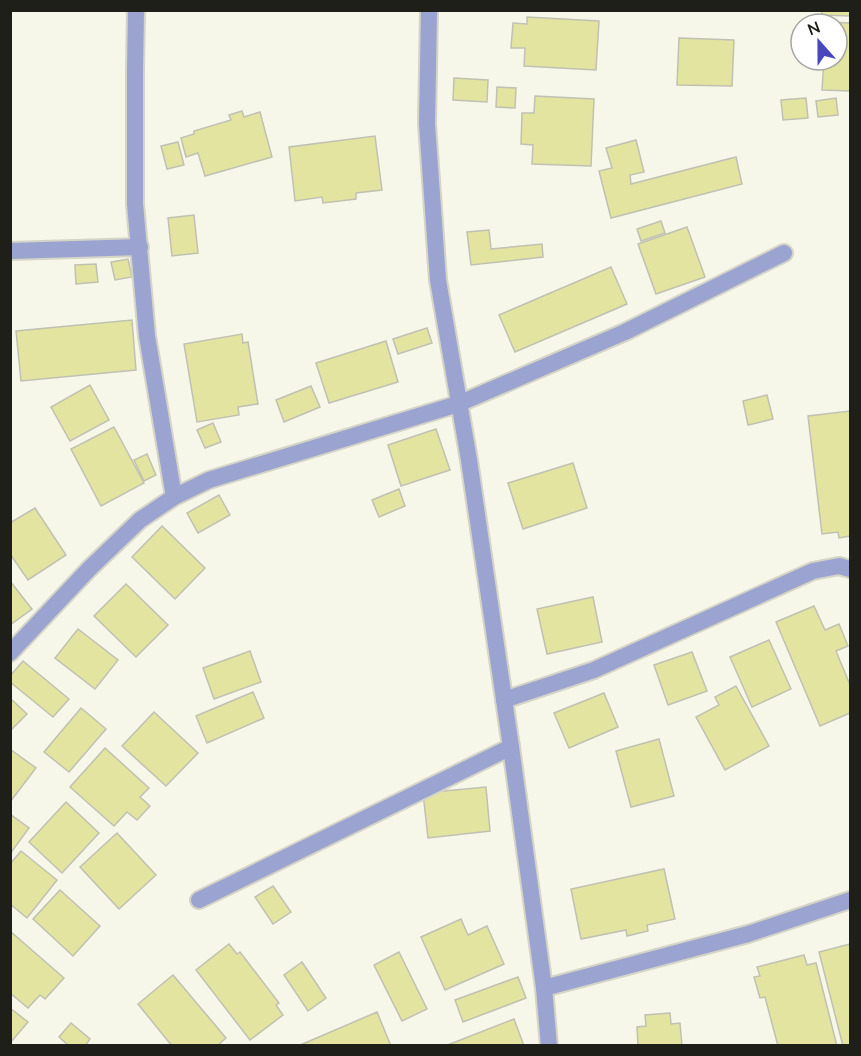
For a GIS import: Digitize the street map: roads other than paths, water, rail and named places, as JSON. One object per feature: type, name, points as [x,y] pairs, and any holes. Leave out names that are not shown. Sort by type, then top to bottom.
[{"type":"street","points":[[136,10],[135,204],[147,336],[174,497]]},
{"type":"street","points":[[429,10],[427,124],[438,280],[469,460],[511,747],[544,988],[549,1046]]},
{"type":"street","points":[[10,251],[140,247]]},
{"type":"street","points":[[10,652],[123,536],[140,520],[174,497],[209,480],[458,404],[625,332],[784,253]]},
{"type":"street","points":[[504,700],[594,670],[813,571],[839,566],[850,569]]},
{"type":"street","points":[[199,900],[511,747]]},
{"type":"street","points":[[544,988],[748,933],[850,900]]}]
